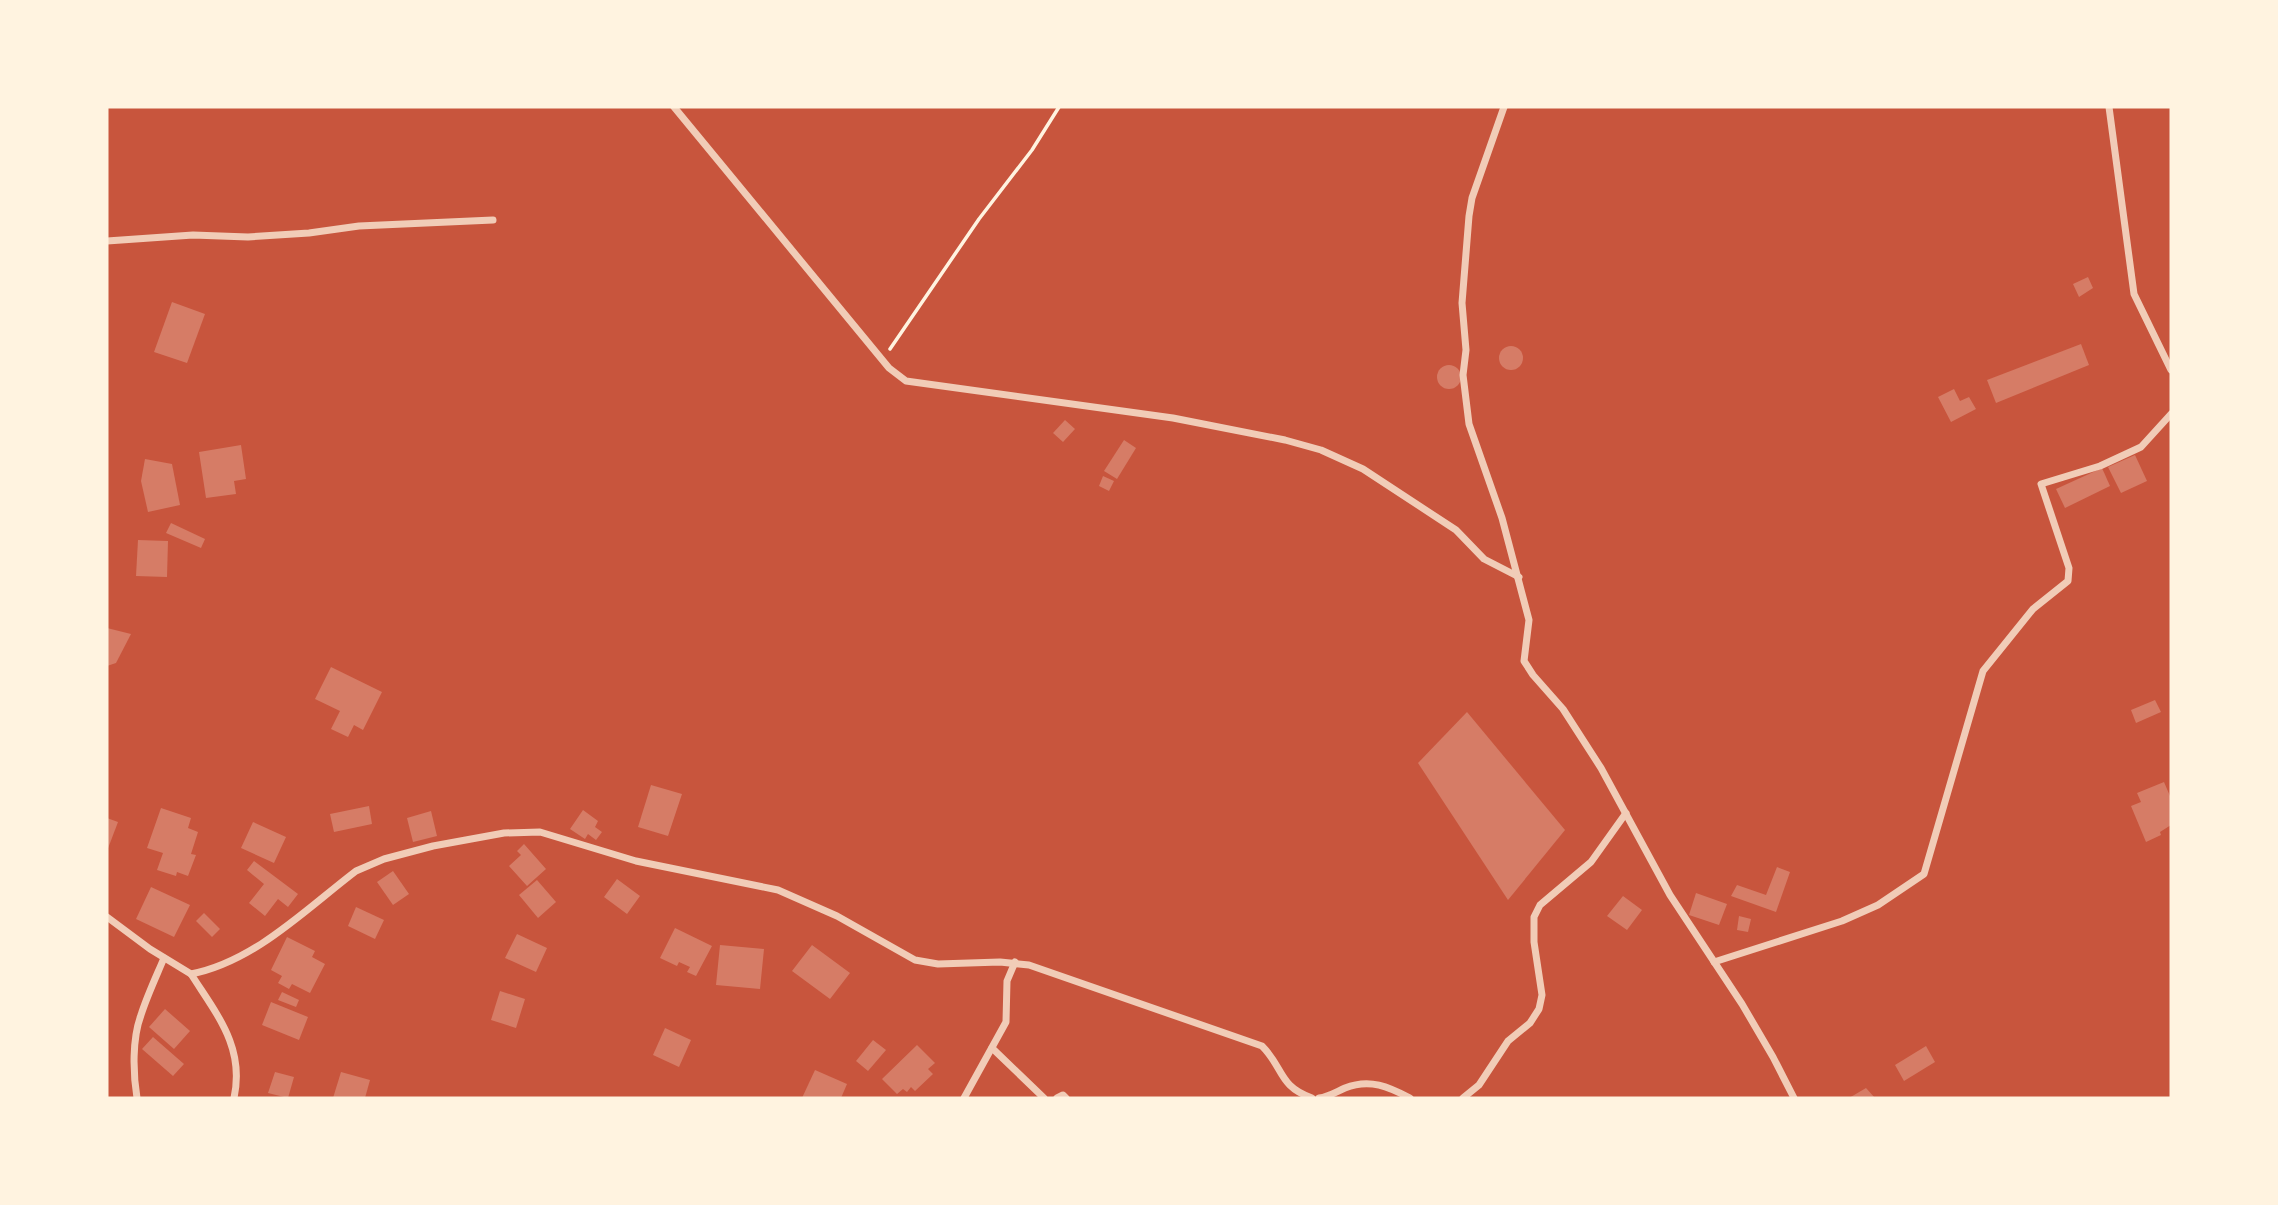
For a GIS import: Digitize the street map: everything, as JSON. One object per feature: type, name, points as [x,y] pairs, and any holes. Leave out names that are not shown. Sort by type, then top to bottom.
[{"type":"street","points":[[674,107],[883,360],[901,378],[910,382],[1173,418],[1285,440],[1321,450],[1363,469],[1456,530],[1484,559],[1519,577]]},
{"type":"street","points":[[1504,107],[1472,198],[1469,216],[1462,303],[1466,350],[1464,375],[1469,424],[1492,488],[1530,620],[1524,661],[1563,709],[1626,813],[1670,895],[1773,1057],[1794,1098]]},
{"type":"street","points":[[2109,107],[2134,294],[2171,370]]},
{"type":"street","points":[[107,240],[192,235],[248,237],[359,226],[493,220]]},
{"type":"street","points":[[1714,962],[1842,921],[1878,905],[1924,874],[1983,671],[2033,609],[2068,581],[2068,568],[2042,484],[2100,466],[2141,447],[2171,414]]},
{"type":"street","points":[[1463,1098],[1479,1085],[1508,1041],[1530,1023],[1539,1009],[1542,995],[1534,942],[1534,917],[1540,905],[1591,862],[1626,813]]},
{"type":"street","points":[[191,974],[212,969],[262,942],[373,862],[433,846],[524,831],[557,836],[636,862],[778,890],[837,916],[915,960],[937,964],[1016,962],[1050,970],[1154,1010],[1199,1022],[1262,1046],[1271,1055],[1290,1087],[1312,1098]]},
{"type":"street","points":[[107,917],[191,974],[229,1036],[234,1049],[237,1083],[234,1098]]},
{"type":"street","points":[[137,1098],[135,1067],[138,1028],[164,958]]},
{"type":"street","points":[[964,1098],[1006,1022],[1007,981],[1016,962]]},
{"type":"street","points":[[992,1048],[1044,1098]]},
{"type":"street","points":[[1319,1098],[1349,1086],[1375,1083],[1410,1098]]},
{"type":"street","points":[[1057,1098],[1063,1095],[1066,1098]]},
{"type":"path","points":[[883,360],[979,219],[1032,150],[1059,107]]},
{"type":"building","points":[[2088,277],[2093,288],[2079,297],[2073,284]]},
{"type":"building","points":[[172,302],[205,314],[187,363],[154,352]]},
{"type":"building","points":[[2081,344],[2089,365],[1996,403],[1987,380]]},
{"type":"building","points":[[1511,346],[1522,353],[1523,358],[1516,369],[1511,370],[1500,363],[1499,358],[1506,347]]},
{"type":"building","points":[[1449,365],[1460,372],[1461,377],[1454,388],[1449,389],[1438,382],[1437,377],[1444,366]]},
{"type":"building","points":[[1954,389],[1960,401],[1969,397],[1976,409],[1951,422],[1938,397]]},
{"type":"building","points":[[1065,420],[1075,429],[1063,442],[1053,433]]},
{"type":"building","points":[[1124,440],[1136,448],[1117,479],[1104,471]]},
{"type":"building","points":[[241,445],[246,479],[234,481],[236,494],[206,498],[199,452]]},
{"type":"building","points":[[2135,455],[2147,481],[2121,493],[2108,467]]},
{"type":"building","points":[[145,459],[172,464],[180,505],[148,512],[141,481]]},
{"type":"building","points":[[2102,468],[2110,486],[2065,508],[2056,489]]},
{"type":"building","points":[[1103,476],[1114,481],[1109,491],[1099,486]]},
{"type":"building","points":[[171,523],[205,539],[201,548],[166,533]]},
{"type":"building","points":[[138,540],[168,541],[167,577],[136,576]]},
{"type":"building","points":[[107,628],[131,634],[116,663],[107,666]]},
{"type":"building","points":[[331,667],[382,692],[363,730],[354,725],[348,737],[331,729],[340,711],[315,699]]},
{"type":"building","points":[[2155,700],[2161,712],[2136,723],[2131,710]]},
{"type":"building","points":[[1467,712],[1565,830],[1508,900],[1418,763]]},
{"type":"building","points":[[2164,782],[2171,795],[2171,825],[2160,832],[2161,835],[2146,842],[2131,806],[2141,802],[2137,793]]},
{"type":"building","points":[[651,785],[682,794],[668,836],[638,827]]},
{"type":"building","points":[[369,806],[372,824],[334,832],[330,814]]},
{"type":"building","points":[[161,808],[191,818],[188,828],[198,832],[191,854],[196,855],[188,876],[177,872],[176,876],[157,870],[163,853],[147,848]]},
{"type":"building","points":[[583,810],[598,821],[595,827],[602,832],[596,840],[588,834],[585,839],[570,829]]},
{"type":"building","points":[[431,811],[437,836],[413,842],[407,818]]},
{"type":"building","points":[[107,818],[118,822],[107,851]]},
{"type":"building","points":[[253,822],[286,837],[274,863],[241,848]]},
{"type":"building","points":[[524,844],[546,869],[527,886],[509,866],[521,855],[517,851]]},
{"type":"building","points":[[254,861],[298,894],[288,907],[278,899],[265,916],[249,903],[264,884],[247,870]]},
{"type":"building","points":[[1777,867],[1790,872],[1776,912],[1731,896],[1737,885],[1766,895]]},
{"type":"building","points":[[393,871],[409,894],[393,905],[377,882]]},
{"type":"building","points":[[617,879],[640,896],[627,914],[604,897]]},
{"type":"building","points":[[537,880],[556,902],[538,918],[519,895]]},
{"type":"building","points":[[151,887],[190,905],[174,937],[136,919]]},
{"type":"building","points":[[1696,893],[1727,904],[1719,925],[1689,915]]},
{"type":"building","points":[[1623,896],[1642,910],[1627,930],[1607,916]]},
{"type":"building","points":[[356,907],[384,920],[375,939],[348,926]]},
{"type":"building","points":[[204,913],[220,929],[212,937],[196,921]]},
{"type":"building","points":[[1739,916],[1751,919],[1748,932],[1737,930]]},
{"type":"building","points":[[675,928],[712,946],[696,976],[687,972],[690,967],[679,962],[677,966],[660,958]]},
{"type":"building","points":[[517,934],[547,948],[536,972],[505,958]]},
{"type":"building","points":[[287,937],[315,951],[312,957],[325,964],[310,993],[292,984],[289,989],[278,983],[282,976],[271,970]]},
{"type":"building","points":[[720,945],[764,949],[760,989],[716,985]]},
{"type":"building","points":[[812,945],[850,973],[830,999],[792,971]]},
{"type":"building","points":[[500,991],[525,999],[516,1028],[491,1020]]},
{"type":"building","points":[[282,992],[299,1000],[296,1007],[278,1000]]},
{"type":"building","points":[[271,1002],[308,1017],[299,1040],[262,1025]]},
{"type":"building","points":[[165,1009],[190,1031],[174,1049],[149,1027]]},
{"type":"building","points":[[665,1028],[691,1040],[679,1067],[653,1055]]},
{"type":"building","points":[[153,1037],[184,1064],[173,1076],[142,1049]]},
{"type":"building","points":[[873,1040],[886,1050],[868,1071],[856,1061]]},
{"type":"building","points":[[917,1045],[935,1063],[928,1069],[933,1074],[915,1091],[911,1087],[907,1092],[903,1089],[897,1094],[882,1079]]},
{"type":"building","points":[[1926,1046],[1935,1062],[1904,1081],[1895,1065]]},
{"type":"building","points":[[815,1070],[847,1084],[841,1098],[802,1098]]},
{"type":"building","points":[[275,1072],[294,1077],[288,1098],[268,1093]]},
{"type":"building","points":[[341,1072],[370,1080],[365,1098],[333,1098]]},
{"type":"building","points":[[1866,1088],[1875,1098],[1849,1098]]}]
